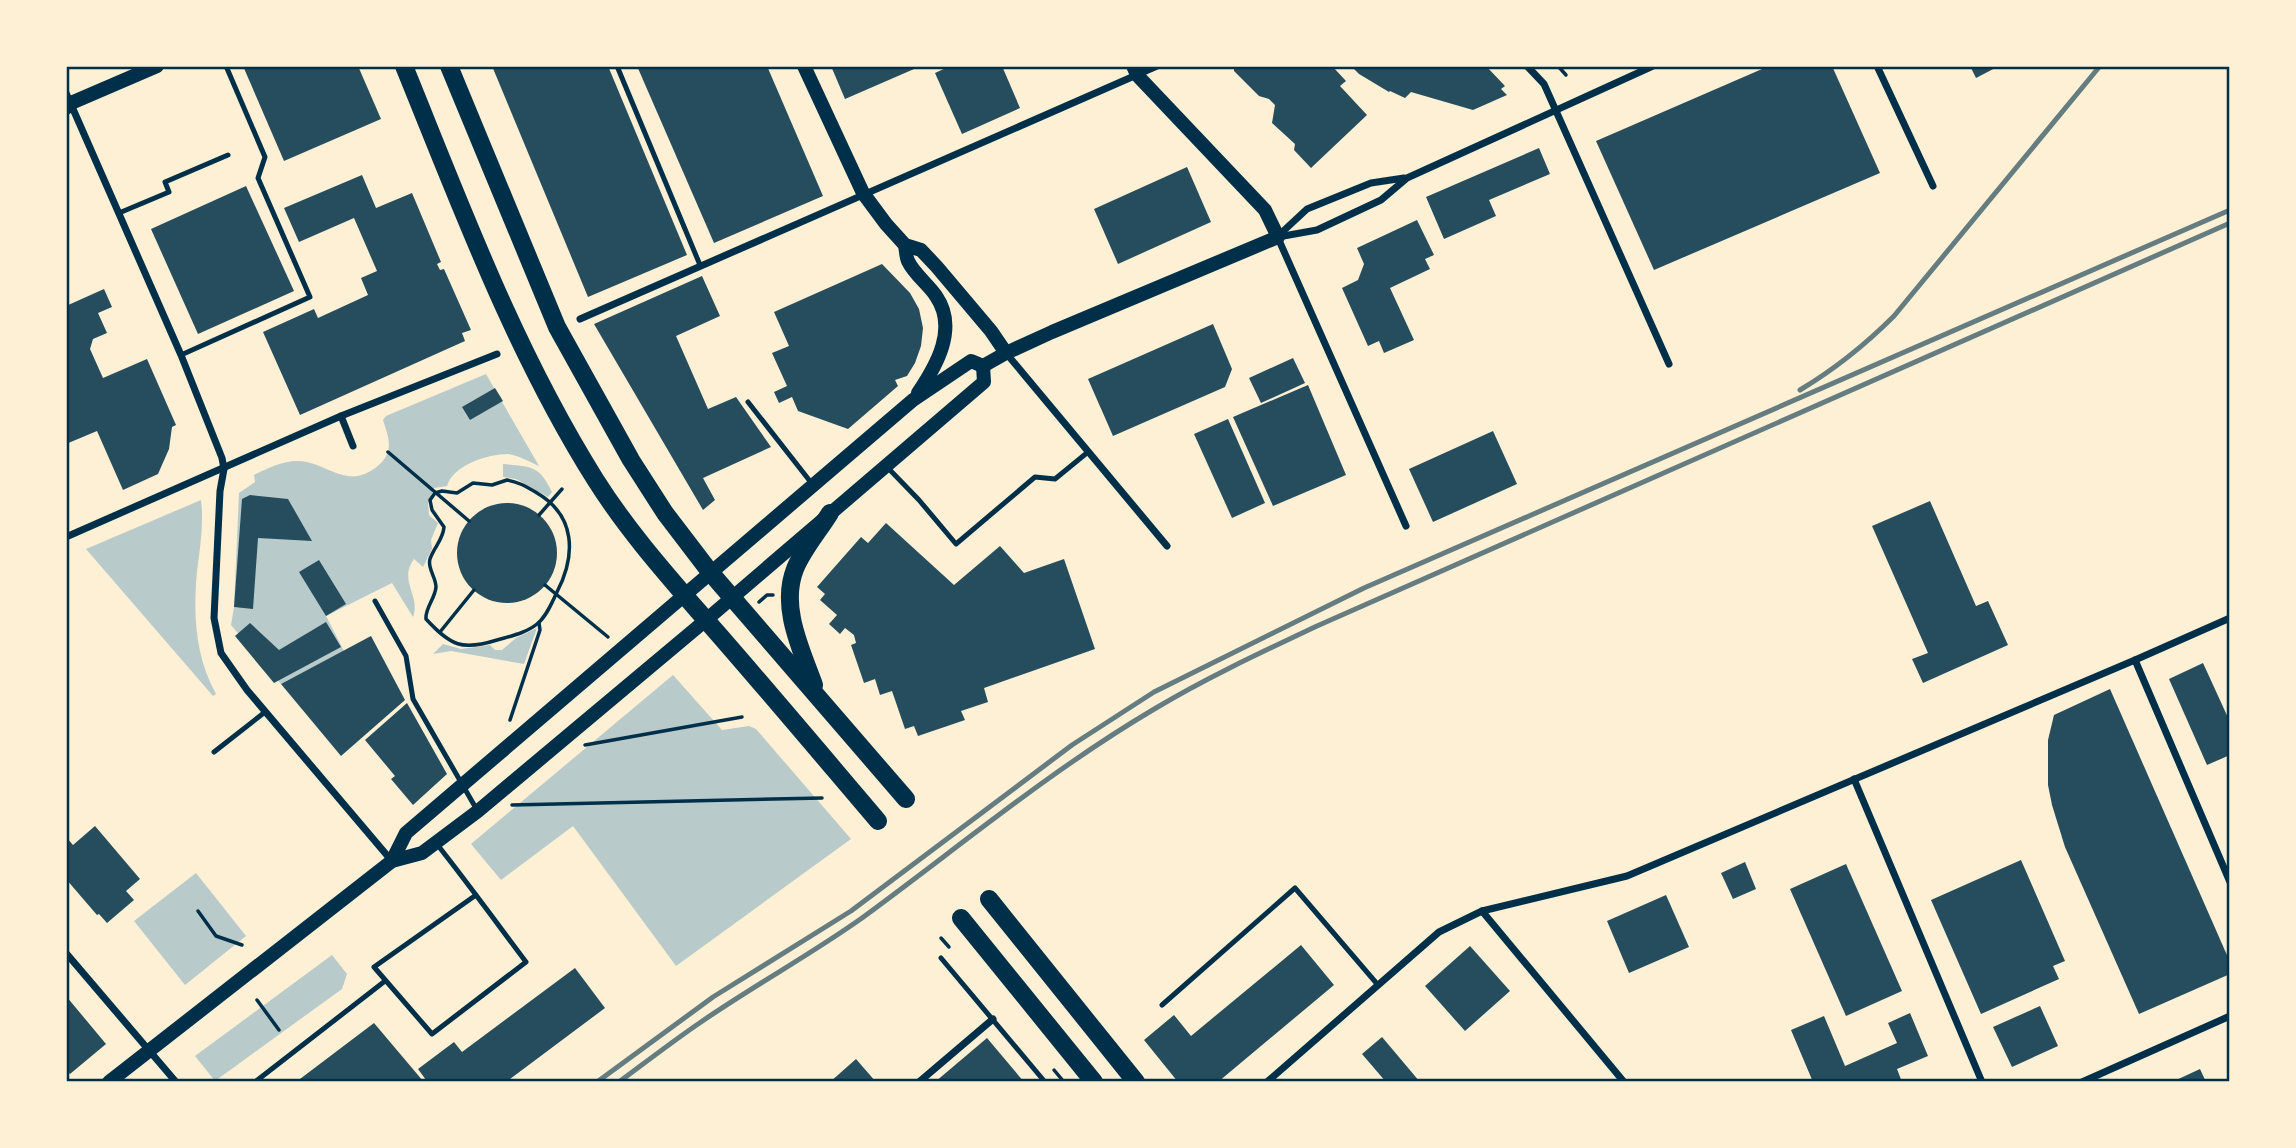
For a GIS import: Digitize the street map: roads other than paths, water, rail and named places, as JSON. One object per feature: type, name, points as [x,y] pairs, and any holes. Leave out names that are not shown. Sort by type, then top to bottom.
[{"type":"main road","points":[[68,102],[158,66]]},
{"type":"main road","points":[[404,66],[488,272],[554,408],[596,481],[685,596],[878,821]]},
{"type":"main road","points":[[449,66],[557,327],[644,481],[710,572],[906,799]]},
{"type":"main road","points":[[804,66],[863,193],[905,245],[908,262],[937,298],[943,311],[945,335],[941,355],[913,400]]},
{"type":"main road","points":[[983,366],[1006,353],[1278,237],[1265,211],[1135,71]]},
{"type":"main road","points":[[905,245],[921,250],[937,267],[1006,353]]},
{"type":"main road","points":[[392,861],[406,833],[913,400],[971,361],[983,366]]},
{"type":"main road","points":[[109,1082],[392,861],[422,853],[478,811],[984,382],[983,366]]},
{"type":"main road","points":[[817,695],[794,628],[789,597],[795,569],[830,513]]},
{"type":"main road","points":[[989,899],[1136,1082]]},
{"type":"main road","points":[[961,918],[1094,1082]]},
{"type":"street","points":[[580,318],[1135,71],[1157,66]]},
{"type":"street","points":[[1527,66],[1544,84],[1669,364]]},
{"type":"street","points":[[1278,237],[1317,230],[1381,200],[1407,178],[1653,66]]},
{"type":"street","points":[[1877,66],[1933,187]]},
{"type":"street","points":[[68,102],[119,213],[219,447],[224,469],[219,516],[215,631],[221,653],[265,712],[392,861]]},
{"type":"street","points":[[1278,237],[1307,209],[1371,183],[1407,178]]},
{"type":"street","points":[[1278,237],[1405,526]]},
{"type":"street","points":[[1006,353],[1167,546]]},
{"type":"street","points":[[66,537],[341,416],[497,354]]},
{"type":"street","points":[[341,416],[354,446]]},
{"type":"street","points":[[1267,1082],[1439,932],[1482,911],[1628,876],[2230,618]]},
{"type":"street","points":[[2136,660],[2230,882]]},
{"type":"street","points":[[1854,779],[1982,1082]]},
{"type":"street","points":[[1482,911],[1624,1082]]},
{"type":"street","points":[[66,953],[176,1082]]},
{"type":"street","points":[[2082,1082],[2230,1016]]},
{"type":"street","points":[[919,1082],[993,1019]]},
{"type":"lane","points":[[181,355],[310,297],[258,178],[265,158],[226,66]]},
{"type":"lane","points":[[617,66],[700,265]]},
{"type":"lane","points":[[119,213],[169,191],[165,182],[228,155]]},
{"type":"lane","points":[[748,402],[813,485]]},
{"type":"lane","points":[[886,465],[956,544],[1035,477],[1055,479],[1088,452]]},
{"type":"lane","points":[[375,601],[406,656],[413,699],[478,811]]},
{"type":"lane","points":[[214,752],[265,712]]},
{"type":"lane","points":[[436,843],[476,895],[526,962],[432,1034],[374,967],[476,895]]},
{"type":"lane","points":[[1162,1005],[1295,888],[1378,985]]},
{"type":"lane","points":[[941,958],[1045,1082]]},
{"type":"lane","points":[[255,1082],[385,981]]},
{"type":"railway","points":[[1800,390],[1849,356],[1894,316],[2100,66]]},
{"type":"railway","points":[[597,1082],[713,997],[851,911],[1072,745],[1154,692],[1364,588],[2230,210]]},
{"type":"railway","points":[[619,1082],[701,1022],[862,918],[1006,809],[1080,757],[1195,686],[1317,626],[2230,223]]}]
